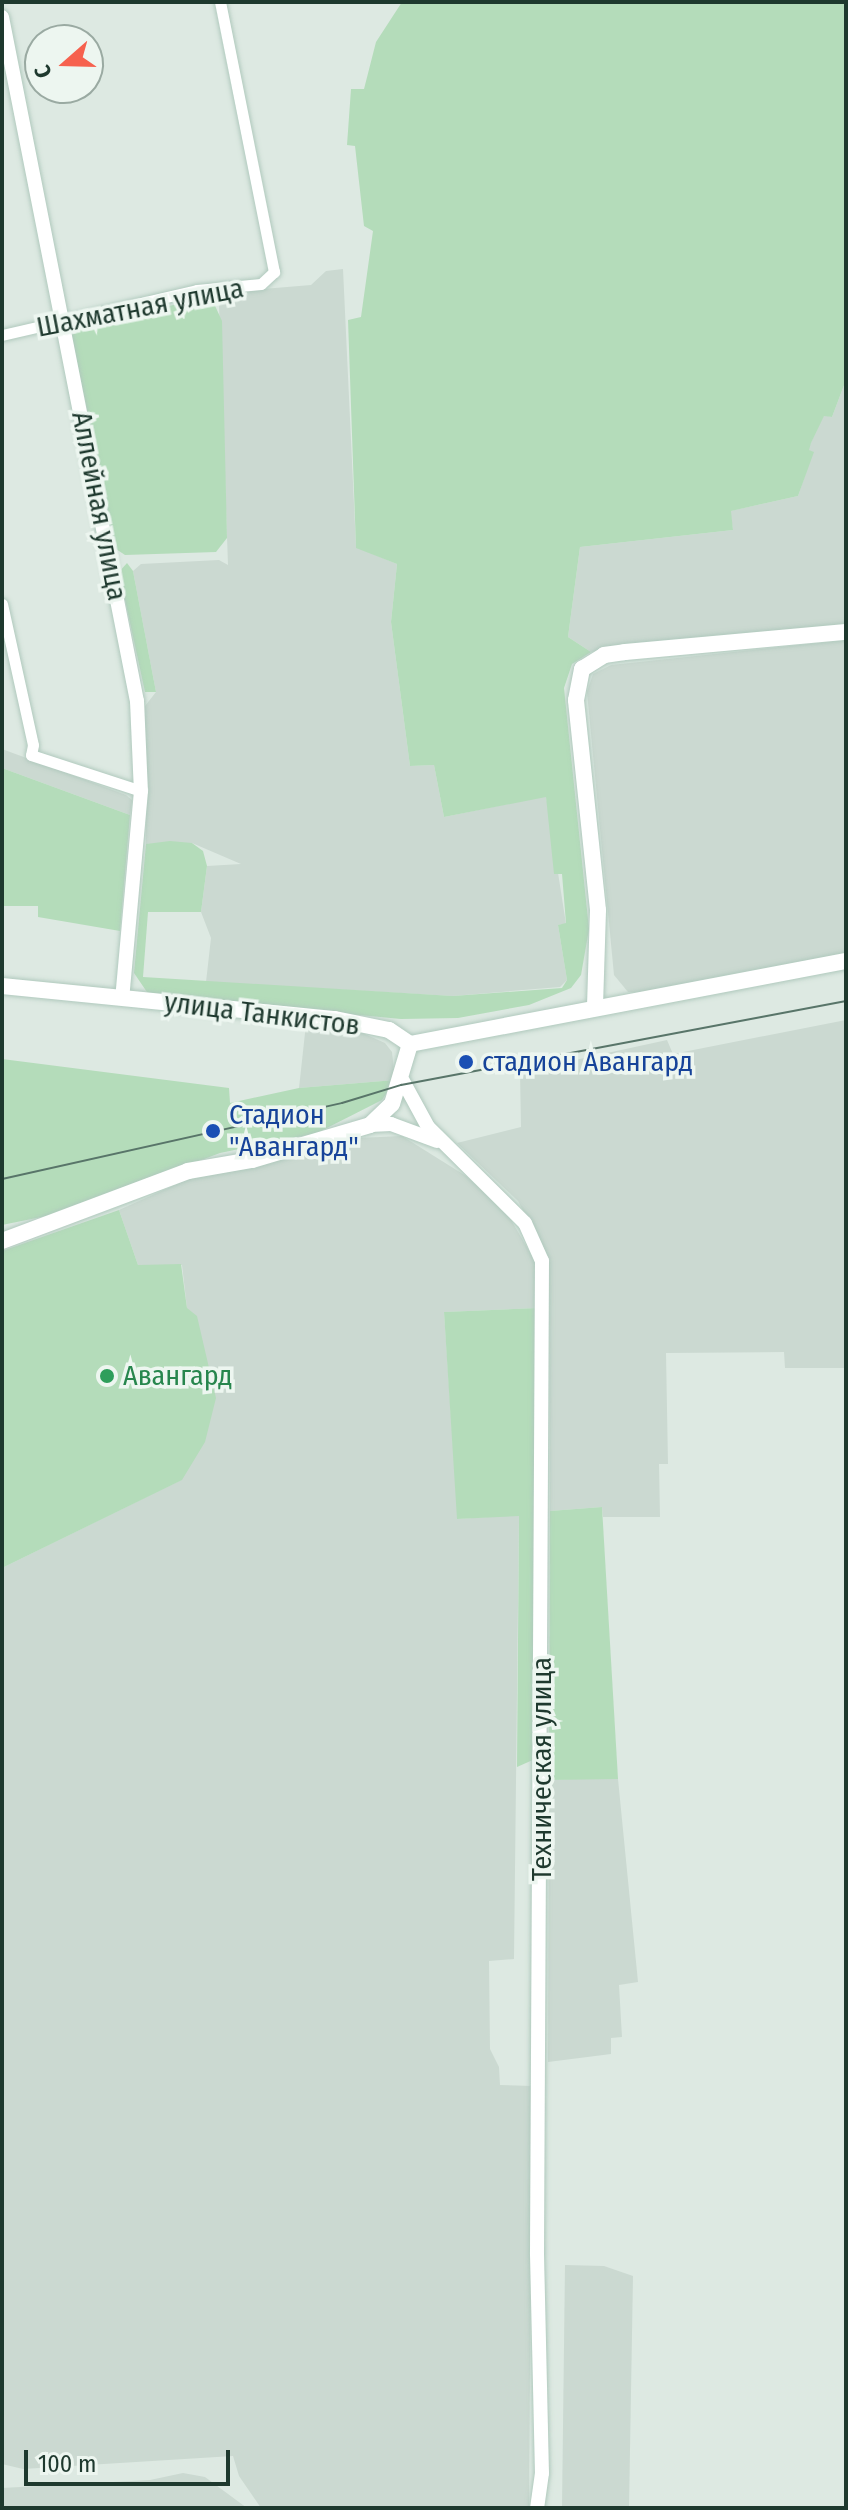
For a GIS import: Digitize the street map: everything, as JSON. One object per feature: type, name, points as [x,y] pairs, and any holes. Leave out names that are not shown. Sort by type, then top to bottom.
[{"type":"main road","points":[[595,1006],[598,910],[576,700],[582,669],[604,655],[846,632]]},
{"type":"main road","points":[[2,1241],[188,1171],[252,1160],[370,1125],[392,1104],[403,1081],[410,1044],[595,1006],[846,961]]},
{"type":"main road","name":"улица Танкистов","points":[[2,986],[335,1019],[389,1030],[410,1044]]},
{"type":"street","name":"Шахматная улица","points":[[2,335],[197,290],[261,284],[274,272],[220,2]]},
{"type":"street","name":"Аллейная улица","points":[[2,17],[60,324],[137,701],[141,791],[122,998]]},
{"type":"street","points":[[2,604],[33,745],[31,755],[141,791]]},
{"type":"street","name":"Техническая улица","points":[[403,1081],[413,1106],[448,1147],[525,1223],[542,1261],[537,2254],[542,2473],[537,2508]]},
{"type":"street","points":[[370,1125],[391,1124],[448,1147]]},
{"type":"shaded area","points":[[343,269],[356,547],[397,564],[391,622],[410,766],[434,765],[444,817],[546,796],[566,924],[558,925],[567,980],[560,987],[453,996],[206,982],[211,938],[201,912],[207,866],[241,864],[192,843],[146,844],[145,706],[156,692],[133,571],[141,564],[219,560],[228,565],[219,306],[227,292],[311,285],[326,271]]},
{"type":"shaded area","points":[[846,380],[846,625],[624,644],[591,652],[568,637],[580,547],[733,530],[730,511],[798,496],[813,452],[808,450],[811,442],[824,415],[832,417]]},
{"type":"shaded area","points":[[846,640],[846,954],[646,993],[628,992],[614,975],[587,692],[593,674],[611,665]]},
{"type":"shaded area","points":[[2,749],[126,795],[132,800],[130,815],[2,768]]},
{"type":"shaded area","points":[[846,1020],[846,1368],[785,1368],[784,1352],[666,1353],[668,1464],[659,1464],[660,1517],[603,1517],[602,1507],[550,1511],[549,1259],[518,1201],[457,1143],[521,1127],[520,1072],[667,1040],[673,1054]]},
{"type":"shaded area","points":[[306,1024],[358,1031],[385,1043],[392,1052],[395,1080],[299,1088]]},
{"type":"shaded area","points":[[402,1136],[466,1176],[504,1208],[535,1261],[538,1308],[444,1312],[458,1519],[519,1515],[514,1959],[489,1961],[490,2049],[499,2067],[500,2085],[532,2086],[529,2508],[261,2508],[239,2476],[233,2456],[23,2469],[2,2464],[2,1568],[181,1480],[187,1308],[182,1265],[138,1265],[119,1210],[186,1180],[358,1138]]},
{"type":"shaded area","points":[[618,1779],[638,1982],[619,1985],[622,2037],[611,2038],[611,2054],[548,2062],[549,1780]]},
{"type":"shaded area","points":[[565,2265],[604,2266],[633,2276],[629,2508],[562,2508]]},
{"type":"shaded area","points":[[183,2473],[205,2477],[247,2508],[2,2508],[2,2488],[150,2480]]},
{"type":"green space","points":[[402,2],[846,2],[846,380],[832,417],[824,416],[811,443],[809,450],[814,452],[798,496],[731,511],[733,530],[580,547],[568,637],[591,652],[572,664],[564,688],[589,929],[581,975],[571,988],[529,1005],[458,1018],[401,1019],[149,995],[134,973],[146,844],[170,841],[192,843],[203,851],[207,866],[201,912],[148,912],[143,977],[453,996],[562,988],[567,980],[558,925],[566,923],[562,874],[554,874],[546,797],[444,817],[434,765],[410,766],[391,622],[397,564],[356,548],[348,320],[361,317],[373,231],[364,226],[355,146],[347,145],[351,89],[364,89],[376,42]]},
{"type":"green space","points":[[211,297],[222,321],[227,538],[216,552],[125,555],[116,549],[71,333],[74,326]]},
{"type":"green space","points":[[127,563],[133,571],[156,692],[145,692],[119,572]]},
{"type":"green space","points":[[2,768],[130,815],[120,931],[38,917],[38,906],[2,906]]},
{"type":"green space","points":[[2,1059],[229,1088],[230,1103],[299,1088],[395,1080],[382,1100],[317,1133],[220,1153],[61,1213],[2,1225]]},
{"type":"green space","name":"Авангард","points":[[119,1210],[138,1265],[181,1264],[187,1308],[197,1316],[216,1398],[205,1442],[182,1480],[2,1568],[2,1251]]},
{"type":"green space","points":[[538,1308],[535,1759],[517,1767],[519,1516],[457,1519],[444,1312]]},
{"type":"green space","points":[[602,1507],[618,1779],[549,1780],[550,1511]]},
{"type":"tram line","points":[[2,1179],[342,1103],[401,1085],[846,1001]]},
{"type":"place","name":"стадион Авангард","points":[[466,1062]]},
{"type":"place","name":"Стадион \"Авангард\"","points":[[213,1131]]},
{"type":"place","name":"Авангард","points":[[107,1376]]}]
